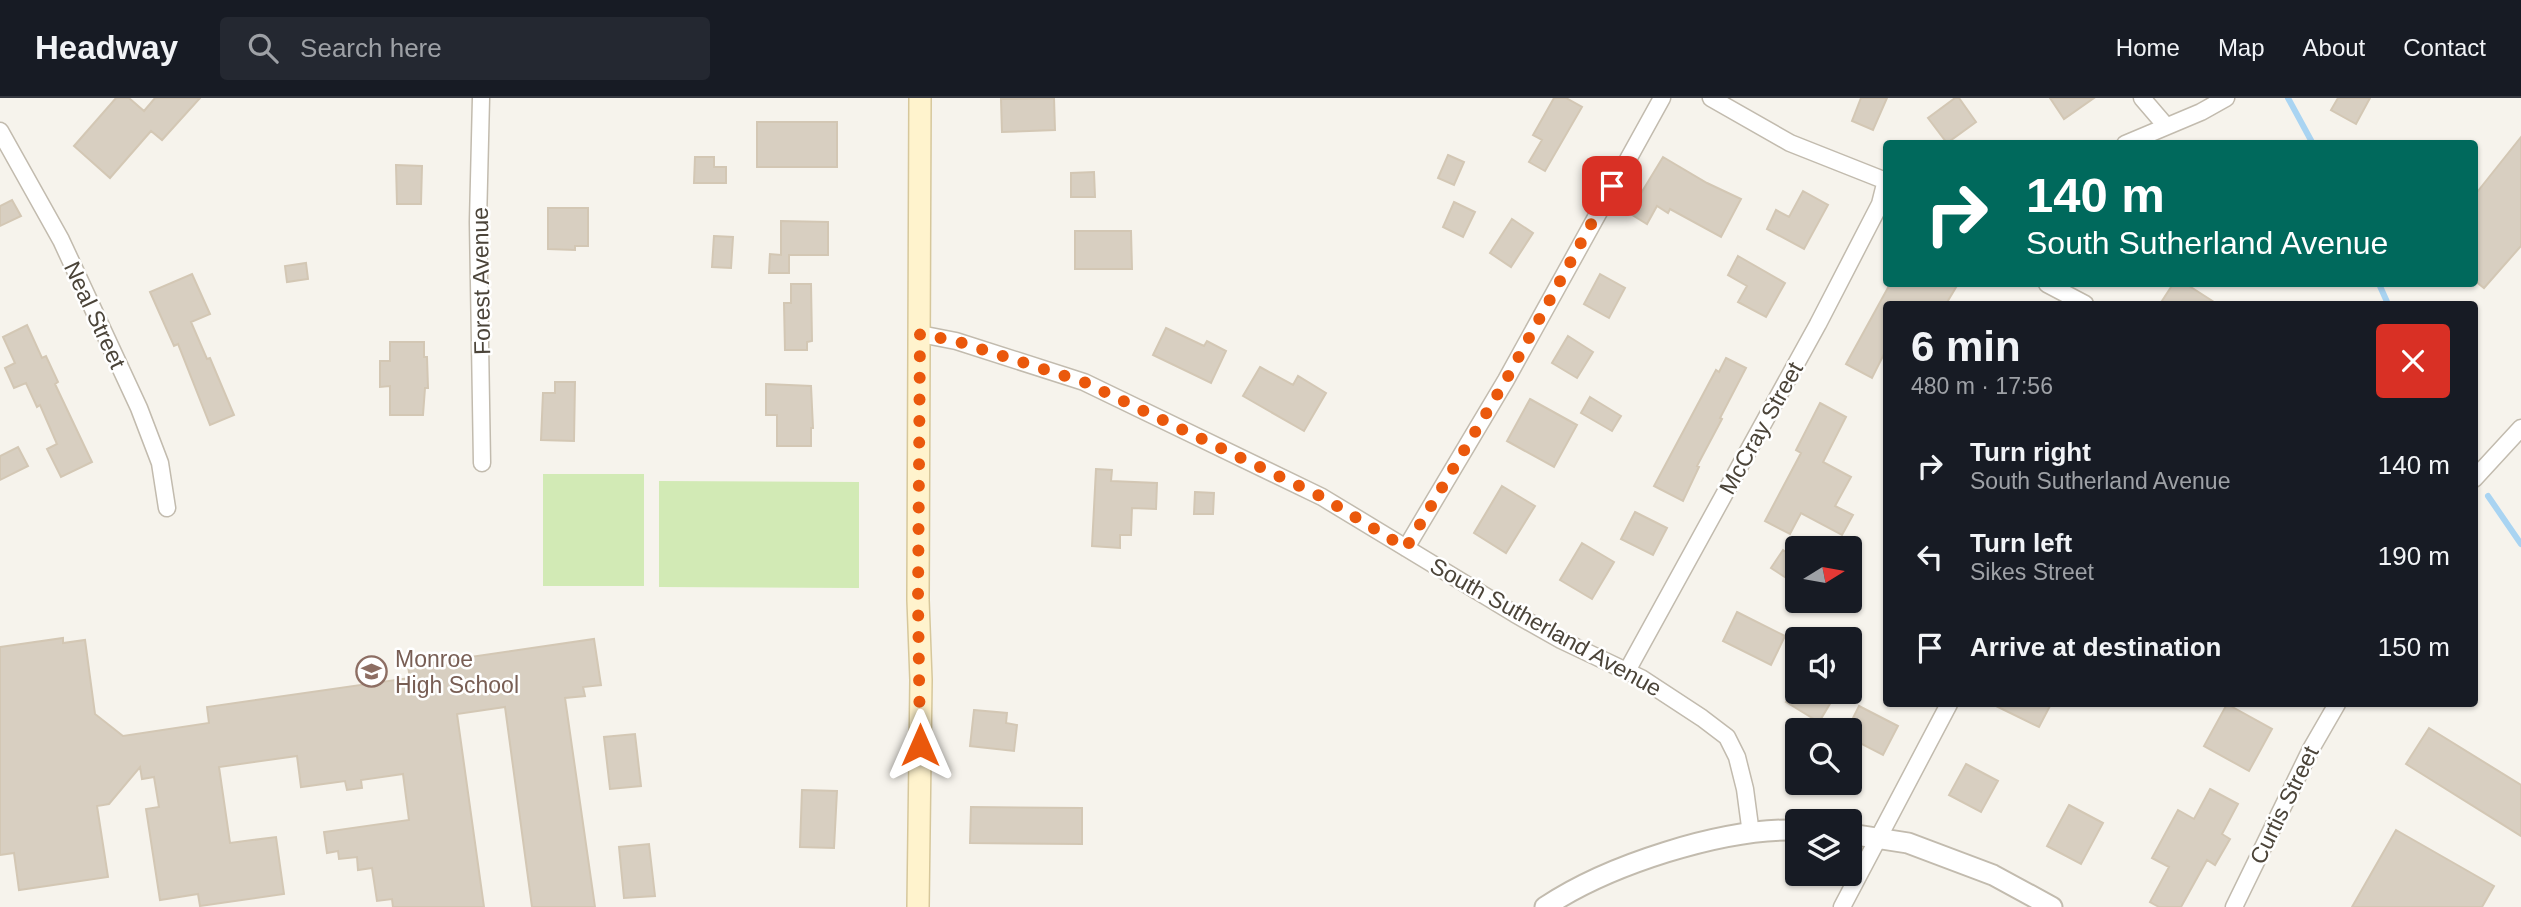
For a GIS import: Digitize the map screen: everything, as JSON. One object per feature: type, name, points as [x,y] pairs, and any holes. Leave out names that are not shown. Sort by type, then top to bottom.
[{"type":"main road","points":[[918,907],[920,98]]},
{"type":"street","name":"Forest Avenue","points":[[481,98],[478,222],[482,463]]},
{"type":"street","points":[[1406,548],[1506,380],[1662,98]]},
{"type":"street","points":[[1711,98],[1790,143],[1883,179]]},
{"type":"street","points":[[2142,98],[2166,126]]},
{"type":"street","points":[[2134,140],[2201,112],[2226,98]]},
{"type":"street","name":"Neal Street","points":[[0,131],[61,240],[139,408],[160,463],[167,508]]},
{"type":"street","name":"McCray Street","points":[[1627,671],[1818,324],[1880,204],[1883,192]]},
{"type":"street","points":[[2053,287],[2079,301]]},
{"type":"street","name":"South Sutherland Avenue","points":[[920,334],[956,341],[1084,382],[1322,497],[1538,627],[1627,671],[1727,737],[1737,757],[1745,789],[1751,834]]},
{"type":"street","points":[[2478,475],[2521,428]]},
{"type":"street","points":[[1842,907],[1947,707]]},
{"type":"street","name":"Curtis Street","points":[[2234,907],[2311,749],[2335,707]]},
{"type":"street","points":[[1545,907],[1601,877],[1657,856],[1712,841],[1785,831]]},
{"type":"street","points":[[1862,836],[1908,843],[1993,875],[2052,907]]},
{"type":"green space","points":[[543,474],[644,474],[644,586],[543,586]]},
{"type":"green space","points":[[659,481],[859,482],[859,588],[659,587]]},
{"type":"building","points":[[116,98],[129,98],[144,111],[155,98],[200,98],[162,140],[151,131],[110,178],[74,146]]},
{"type":"building","points":[[1054,98],[1055,130],[1002,132],[1001,99]]},
{"type":"building","points":[[1554,98],[1566,98],[1582,107],[1545,171],[1529,162],[1542,140],[1533,135]]},
{"type":"building","points":[[1861,98],[1887,98],[1873,130],[1852,121]]},
{"type":"building","points":[[1955,98],[1959,98],[1976,122],[1951,140],[1945,140],[1928,118]]},
{"type":"building","points":[[2050,98],[2094,98],[2064,119]]},
{"type":"building","points":[[2338,98],[2370,98],[2356,124],[2331,110]]},
{"type":"building","points":[[757,122],[837,122],[837,167],[757,167]]},
{"type":"building","points":[[2521,137],[2521,246],[2484,288],[2478,283],[2478,191]]},
{"type":"building","points":[[1448,155],[1464,162],[1454,185],[1438,178]]},
{"type":"building","points":[[695,157],[714,157],[714,167],[726,167],[726,183],[694,183]]},
{"type":"building","points":[[1663,157],[1741,199],[1721,237],[1670,209],[1668,213],[1657,206],[1647,224],[1629,213]]},
{"type":"building","points":[[396,165],[422,166],[421,204],[397,204]]},
{"type":"building","points":[[1094,172],[1095,197],[1071,197],[1071,173]]},
{"type":"building","points":[[1803,191],[1828,205],[1804,249],[1767,229],[1776,210],[1789,217]]},
{"type":"building","points":[[12,200],[21,216],[0,226],[0,206]]},
{"type":"building","points":[[1454,202],[1475,212],[1463,237],[1443,227]]},
{"type":"building","points":[[548,208],[588,208],[588,246],[575,246],[575,250],[548,249]]},
{"type":"building","points":[[1512,219],[1533,233],[1511,267],[1490,253]]},
{"type":"building","points":[[781,221],[828,222],[828,255],[789,255],[789,273],[769,273],[770,254],[781,255]]},
{"type":"building","points":[[1075,231],[1131,231],[1132,269],[1075,269]]},
{"type":"building","points":[[714,236],[733,237],[731,268],[712,267]]},
{"type":"building","points":[[1738,256],[1785,283],[1766,317],[1738,302],[1747,286],[1728,275]]},
{"type":"building","points":[[306,263],[308,279],[287,282],[285,266]]},
{"type":"building","points":[[192,274],[210,314],[191,322],[207,359],[210,358],[234,415],[210,425],[178,344],[174,346],[150,292]]},
{"type":"building","points":[[1600,274],[1625,288],[1609,318],[1584,304]]},
{"type":"building","points":[[791,284],[811,284],[812,341],[807,342],[807,350],[785,350],[784,303],[791,303]]},
{"type":"building","points":[[1888,287],[1956,287],[1948,301],[1883,301],[1883,356],[1872,378],[1846,364]]},
{"type":"building","points":[[2171,287],[2191,287],[2212,301],[2162,301]]},
{"type":"building","points":[[27,325],[42,358],[46,356],[58,382],[55,384],[92,462],[61,477],[47,449],[57,444],[40,405],[37,407],[26,383],[14,388],[5,368],[15,363],[3,337]]},
{"type":"building","points":[[1166,328],[1204,346],[1207,341],[1226,351],[1211,383],[1153,355]]},
{"type":"building","points":[[1568,336],[1593,352],[1577,378],[1552,363]]},
{"type":"building","points":[[390,342],[424,342],[428,388],[425,388],[423,415],[390,415],[390,386],[380,387],[380,361],[390,361]]},
{"type":"building","points":[[1726,358],[1746,368],[1697,466],[1699,467],[1683,501],[1654,486],[1716,370],[1719,372]]},
{"type":"building","points":[[1260,367],[1293,385],[1298,376],[1326,393],[1304,431],[1243,396]]},
{"type":"building","points":[[555,382],[575,382],[574,441],[541,440],[543,393],[555,393]]},
{"type":"building","points":[[766,384],[811,386],[811,446],[777,446],[777,415],[766,415]]},
{"type":"building","points":[[1590,397],[1621,416],[1612,431],[1581,413]]},
{"type":"building","points":[[1530,399],[1577,425],[1554,467],[1507,441]]},
{"type":"building","points":[[1820,403],[1846,417],[1823,462],[1851,477],[1835,506],[1853,515],[1842,535],[1801,513],[1790,534],[1765,521],[1801,453],[1796,450]]},
{"type":"building","points":[[18,447],[28,466],[0,480],[0,456]]},
{"type":"building","points":[[1096,469],[1112,470],[1111,481],[1157,483],[1156,509],[1132,508],[1131,535],[1120,535],[1120,548],[1092,546]]},
{"type":"building","points":[[1502,486],[1535,506],[1506,553],[1474,533]]},
{"type":"building","points":[[1195,492],[1214,493],[1213,514],[1194,514]]},
{"type":"building","points":[[1635,512],[1667,528],[1653,555],[1621,539]]},
{"type":"building","points":[[1582,543],[1614,562],[1592,599],[1560,580]]},
{"type":"building","points":[[1783,550],[1785,551],[1785,577],[1771,568]]},
{"type":"building","points":[[1737,612],[1785,636],[1771,665],[1723,641]]},
{"type":"building","points":[[63,638],[63,643],[85,640],[95,714],[123,736],[209,723],[207,707],[410,678],[408,666],[594,639],[601,685],[583,687],[585,696],[565,698],[595,907],[532,907],[505,707],[457,714],[484,907],[393,907],[392,899],[377,901],[372,868],[358,870],[357,857],[339,859],[338,851],[327,853],[324,832],[409,820],[403,774],[361,780],[362,788],[347,790],[345,781],[301,787],[297,756],[219,767],[230,843],[276,837],[284,894],[200,906],[198,894],[160,900],[146,809],[159,807],[154,777],[142,779],[140,767],[109,804],[97,806],[108,877],[19,890],[14,853],[0,855],[0,647]]},
{"type":"building","points":[[1789,704],[1830,704],[1821,718],[1812,718]]},
{"type":"building","points":[[1859,706],[1898,726],[1883,755],[1862,744],[1862,718],[1853,718]]},
{"type":"building","points":[[1998,707],[2049,707],[2039,727]]},
{"type":"building","points":[[2225,707],[2232,707],[2272,729],[2249,771],[2204,746]]},
{"type":"building","points":[[974,710],[1007,713],[1006,723],[1017,725],[1014,751],[970,746]]},
{"type":"building","points":[[2429,728],[2521,785],[2521,836],[2406,764]]},
{"type":"building","points":[[635,734],[641,786],[610,789],[604,737]]},
{"type":"building","points":[[1966,764],[1998,781],[1981,812],[1949,795]]},
{"type":"building","points":[[2210,789],[2238,804],[2222,834],[2230,839],[2215,865],[2207,860],[2181,907],[2159,907],[2150,902],[2169,867],[2152,858],[2178,810],[2194,819]]},
{"type":"building","points":[[802,790],[837,791],[834,848],[800,847]]},
{"type":"building","points":[[2069,805],[2103,823],[2081,864],[2047,846]]},
{"type":"building","points":[[971,807],[1082,808],[1082,844],[970,843]]},
{"type":"building","points":[[2396,830],[2494,886],[2482,907],[2352,907]]},
{"type":"building","points":[[649,844],[655,896],[624,898],[619,847]]},
{"type":"waterway","points":[[2288,98],[2311,140]]},
{"type":"waterway","points":[[2380,287],[2387,301]]},
{"type":"waterway","points":[[2488,496],[2521,544]]},
{"type":"place","name":"Monroe High School","points":[[372,672]]},
{"type":"route","points":[[920,745],[920,334],[956,341],[1084,382],[1322,497],[1406,548],[1506,380],[1612,186]]}]
